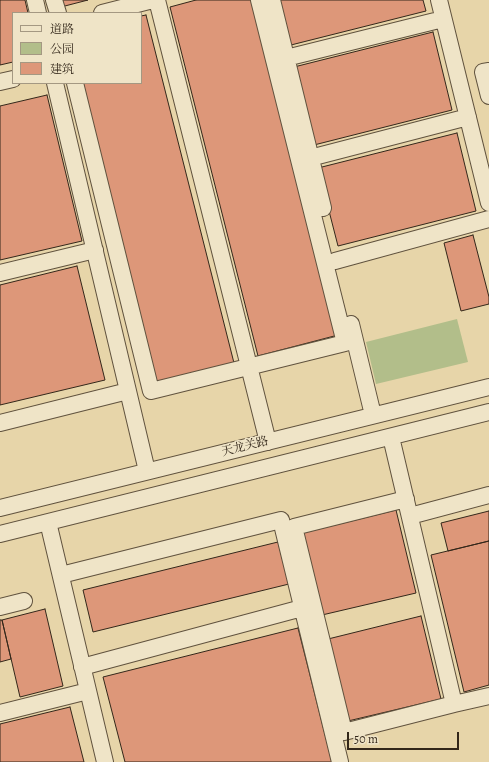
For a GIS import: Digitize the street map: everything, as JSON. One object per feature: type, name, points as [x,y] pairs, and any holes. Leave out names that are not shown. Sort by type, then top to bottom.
[{"type":"street","points":[[35,0],[38,12]]},
{"type":"street","points":[[54,0],[58,12]]},
{"type":"street","points":[[106,12],[153,0]]},
{"type":"street","points":[[157,0],[268,442]]},
{"type":"street","points":[[75,84],[151,391],[345,343],[259,0]]},
{"type":"street","points":[[272,0],[373,415]]},
{"type":"street","points":[[439,0],[489,203]]},
{"type":"street","points":[[286,58],[444,19]]},
{"type":"street","points":[[489,70],[483,72],[489,96]]},
{"type":"street","points":[[0,82],[12,79]]},
{"type":"street","points":[[55,84],[148,472]]},
{"type":"street","points":[[310,158],[468,118]]},
{"type":"street","points":[[335,261],[489,219]]},
{"type":"street","points":[[0,273],[94,250]]},
{"type":"street","name":"天龙关路","points":[[0,508],[489,387]]},
{"type":"street","points":[[0,423],[128,391]]},
{"type":"street","name":"天龙关路","points":[[0,534],[489,412]]},
{"type":"street","points":[[391,437],[454,704]]},
{"type":"street","points":[[410,516],[489,495]]},
{"type":"street","points":[[406,498],[294,527],[344,732],[489,696]]},
{"type":"street","points":[[61,575],[281,520],[340,762]]},
{"type":"street","points":[[48,522],[105,762]]},
{"type":"street","points":[[0,607],[24,601]]},
{"type":"street","points":[[82,667],[302,608]]},
{"type":"street","points":[[0,713],[88,691]]},
{"type":"green space","points":[[457,319],[468,362],[376,384],[366,342]]},
{"type":"building","points":[[0,0],[25,0],[28,12],[12,12],[12,62],[0,65]]},
{"type":"building","points":[[59,0],[88,0],[61,7]]},
{"type":"building","points":[[196,0],[253,0],[338,335],[258,356],[170,7]]},
{"type":"building","points":[[275,0],[423,0],[426,11],[287,46]]},
{"type":"building","points":[[146,15],[234,363],[155,384],[78,84],[142,84],[142,16]]},
{"type":"building","points":[[433,32],[452,110],[314,145],[294,67]]},
{"type":"building","points":[[47,95],[82,241],[0,260],[0,106]]},
{"type":"building","points":[[457,133],[476,211],[338,246],[318,168]]},
{"type":"building","points":[[473,235],[489,297],[489,304],[461,311],[444,243]]},
{"type":"building","points":[[77,266],[105,380],[0,405],[0,285]]},
{"type":"building","points":[[396,510],[416,593],[322,615],[302,533]]},
{"type":"building","points":[[489,511],[489,541],[448,551],[441,523]]},
{"type":"building","points":[[489,541],[489,685],[464,692],[431,555]]},
{"type":"building","points":[[278,542],[289,584],[93,632],[83,590]]},
{"type":"building","points":[[45,609],[63,686],[20,697],[2,620]]},
{"type":"building","points":[[421,616],[441,699],[348,721],[328,639]]},
{"type":"building","points":[[0,620],[2,620],[11,659],[0,662]]},
{"type":"building","points":[[298,628],[332,762],[125,762],[103,677]]},
{"type":"building","points":[[70,707],[84,762],[0,762],[0,724]]}]
